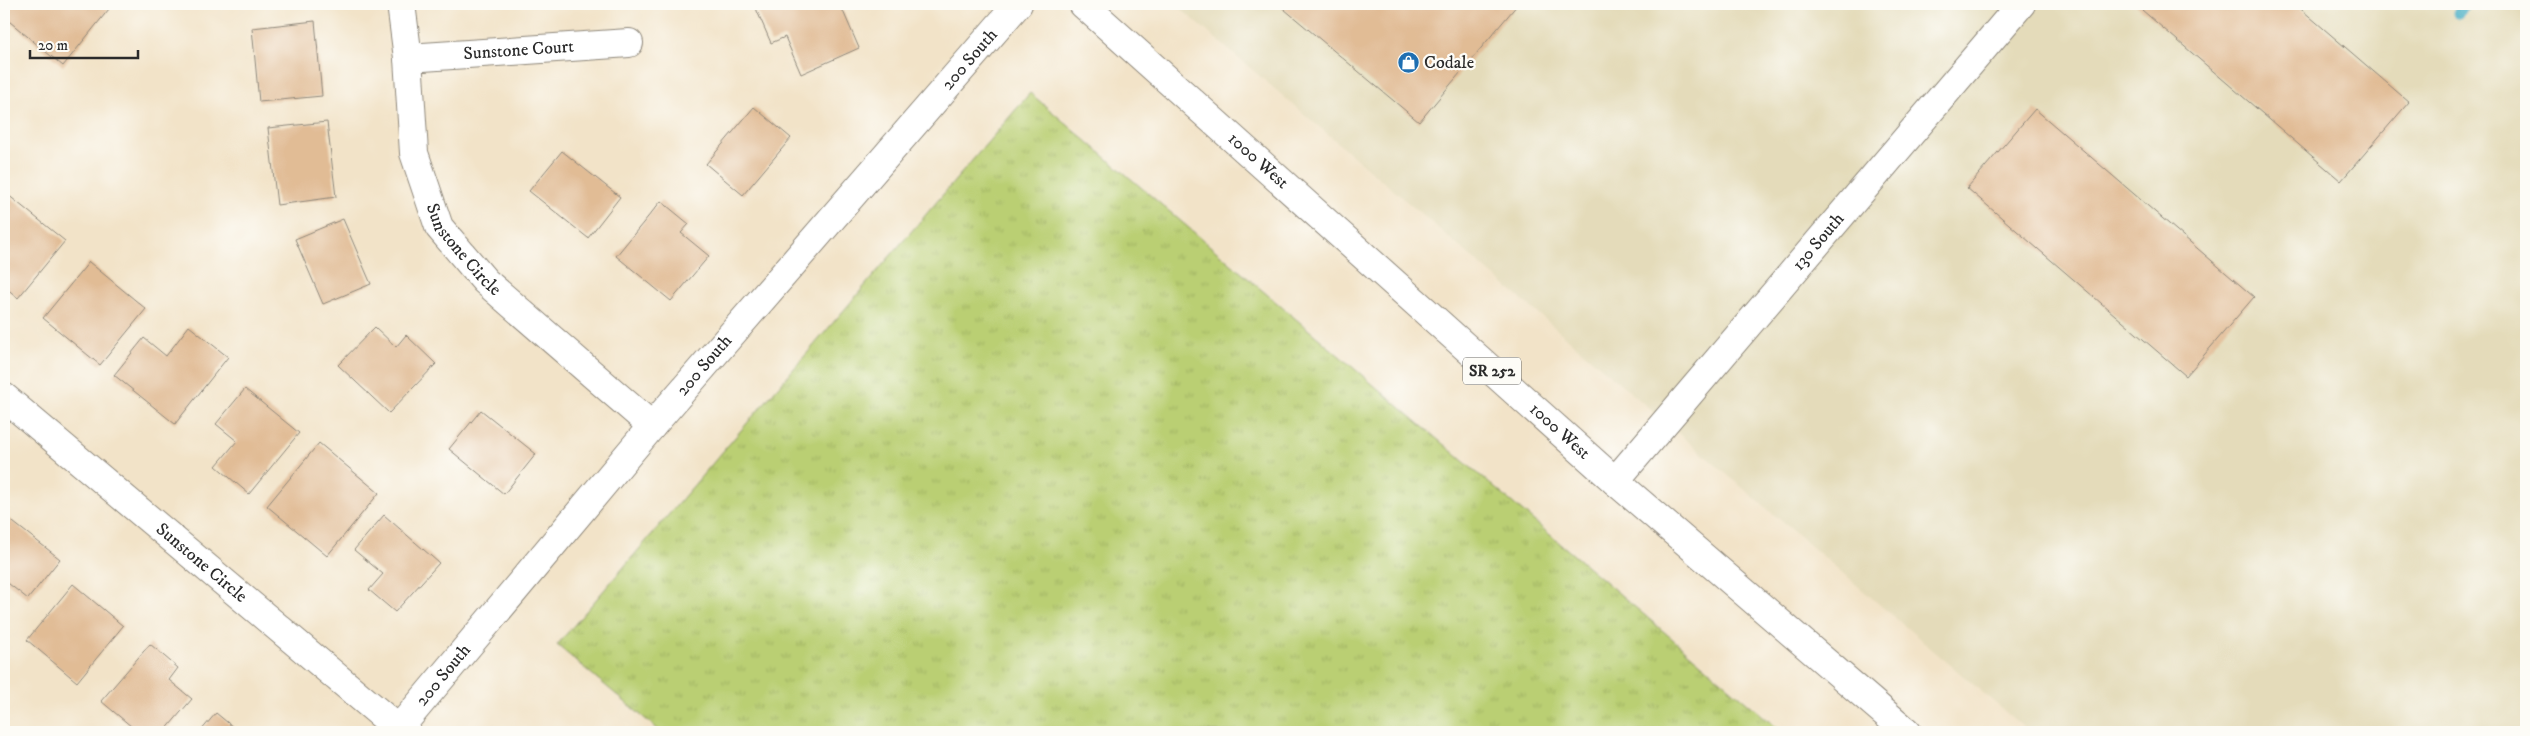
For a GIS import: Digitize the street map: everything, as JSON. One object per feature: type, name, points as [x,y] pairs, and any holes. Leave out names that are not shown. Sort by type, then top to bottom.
[{"type":"street","name":"Sunstone Circle","points":[[401,4],[408,58],[414,154],[438,227],[485,281],[652,426]]},
{"type":"street","name":"200 South","points":[[399,731],[652,426],[1018,4]]},
{"type":"street","name":"1000 West","points":[[1083,4],[1615,481],[1907,732]]},
{"type":"street","name":"130 South","points":[[1615,481],[2022,4]]},
{"type":"street","name":"Sunstone Court","points":[[408,58],[629,43]]},
{"type":"street","name":"Sunstone Circle","points":[[4,397],[399,731]]},
{"type":"shaded area","points":[[1175,4],[2526,4],[2526,732],[2029,732]]},
{"type":"green space","points":[[1030,93],[1782,732],[661,732],[557,645]]},
{"type":"building","points":[[7,4],[103,4],[109,9],[63,66],[4,17],[4,8]]},
{"type":"building","points":[[754,4],[840,4],[859,48],[801,74],[785,37],[771,43]]},
{"type":"building","name":"Codale","points":[[1278,4],[1518,4],[1419,122]]},
{"type":"building","points":[[2135,4],[2295,4],[2409,102],[2341,181]]},
{"type":"building","points":[[315,21],[322,96],[259,102],[252,28]]},
{"type":"building","points":[[754,107],[791,138],[743,195],[706,164]]},
{"type":"building","points":[[2035,109],[2254,297],[2186,376],[1967,188]]},
{"type":"building","points":[[327,122],[336,197],[277,205],[268,128]]},
{"type":"building","points":[[562,151],[620,197],[588,238],[529,191]]},
{"type":"building","points":[[7,194],[65,241],[18,298],[4,286],[4,197]]},
{"type":"building","points":[[661,201],[689,224],[681,233],[709,256],[671,301],[616,256]]},
{"type":"building","points":[[343,219],[371,284],[323,304],[295,239]]},
{"type":"building","points":[[89,262],[146,309],[100,365],[43,318]]},
{"type":"building","points":[[189,326],[228,357],[175,424],[114,375],[144,338],[166,356]]},
{"type":"building","points":[[375,327],[396,347],[406,335],[436,364],[389,413],[338,365]]},
{"type":"building","points":[[245,389],[299,433],[249,494],[216,466],[237,441],[216,424]]},
{"type":"building","points":[[481,410],[536,454],[504,494],[449,449]]},
{"type":"building","points":[[319,443],[379,493],[327,556],[267,506]]},
{"type":"building","points":[[4,515],[60,559],[28,599],[4,580]]},
{"type":"building","points":[[384,515],[439,563],[395,612],[369,590],[383,574],[354,550]]},
{"type":"building","points":[[73,584],[123,626],[77,682],[27,640]]},
{"type":"building","points":[[150,644],[178,668],[169,680],[192,699],[164,732],[138,732],[101,701]]},
{"type":"building","points":[[216,713],[239,732],[200,732]]},
{"type":"waterway","points":[[2458,13],[2467,4]]},
{"type":"place","name":"Codale","points":[[1408,63]]}]
